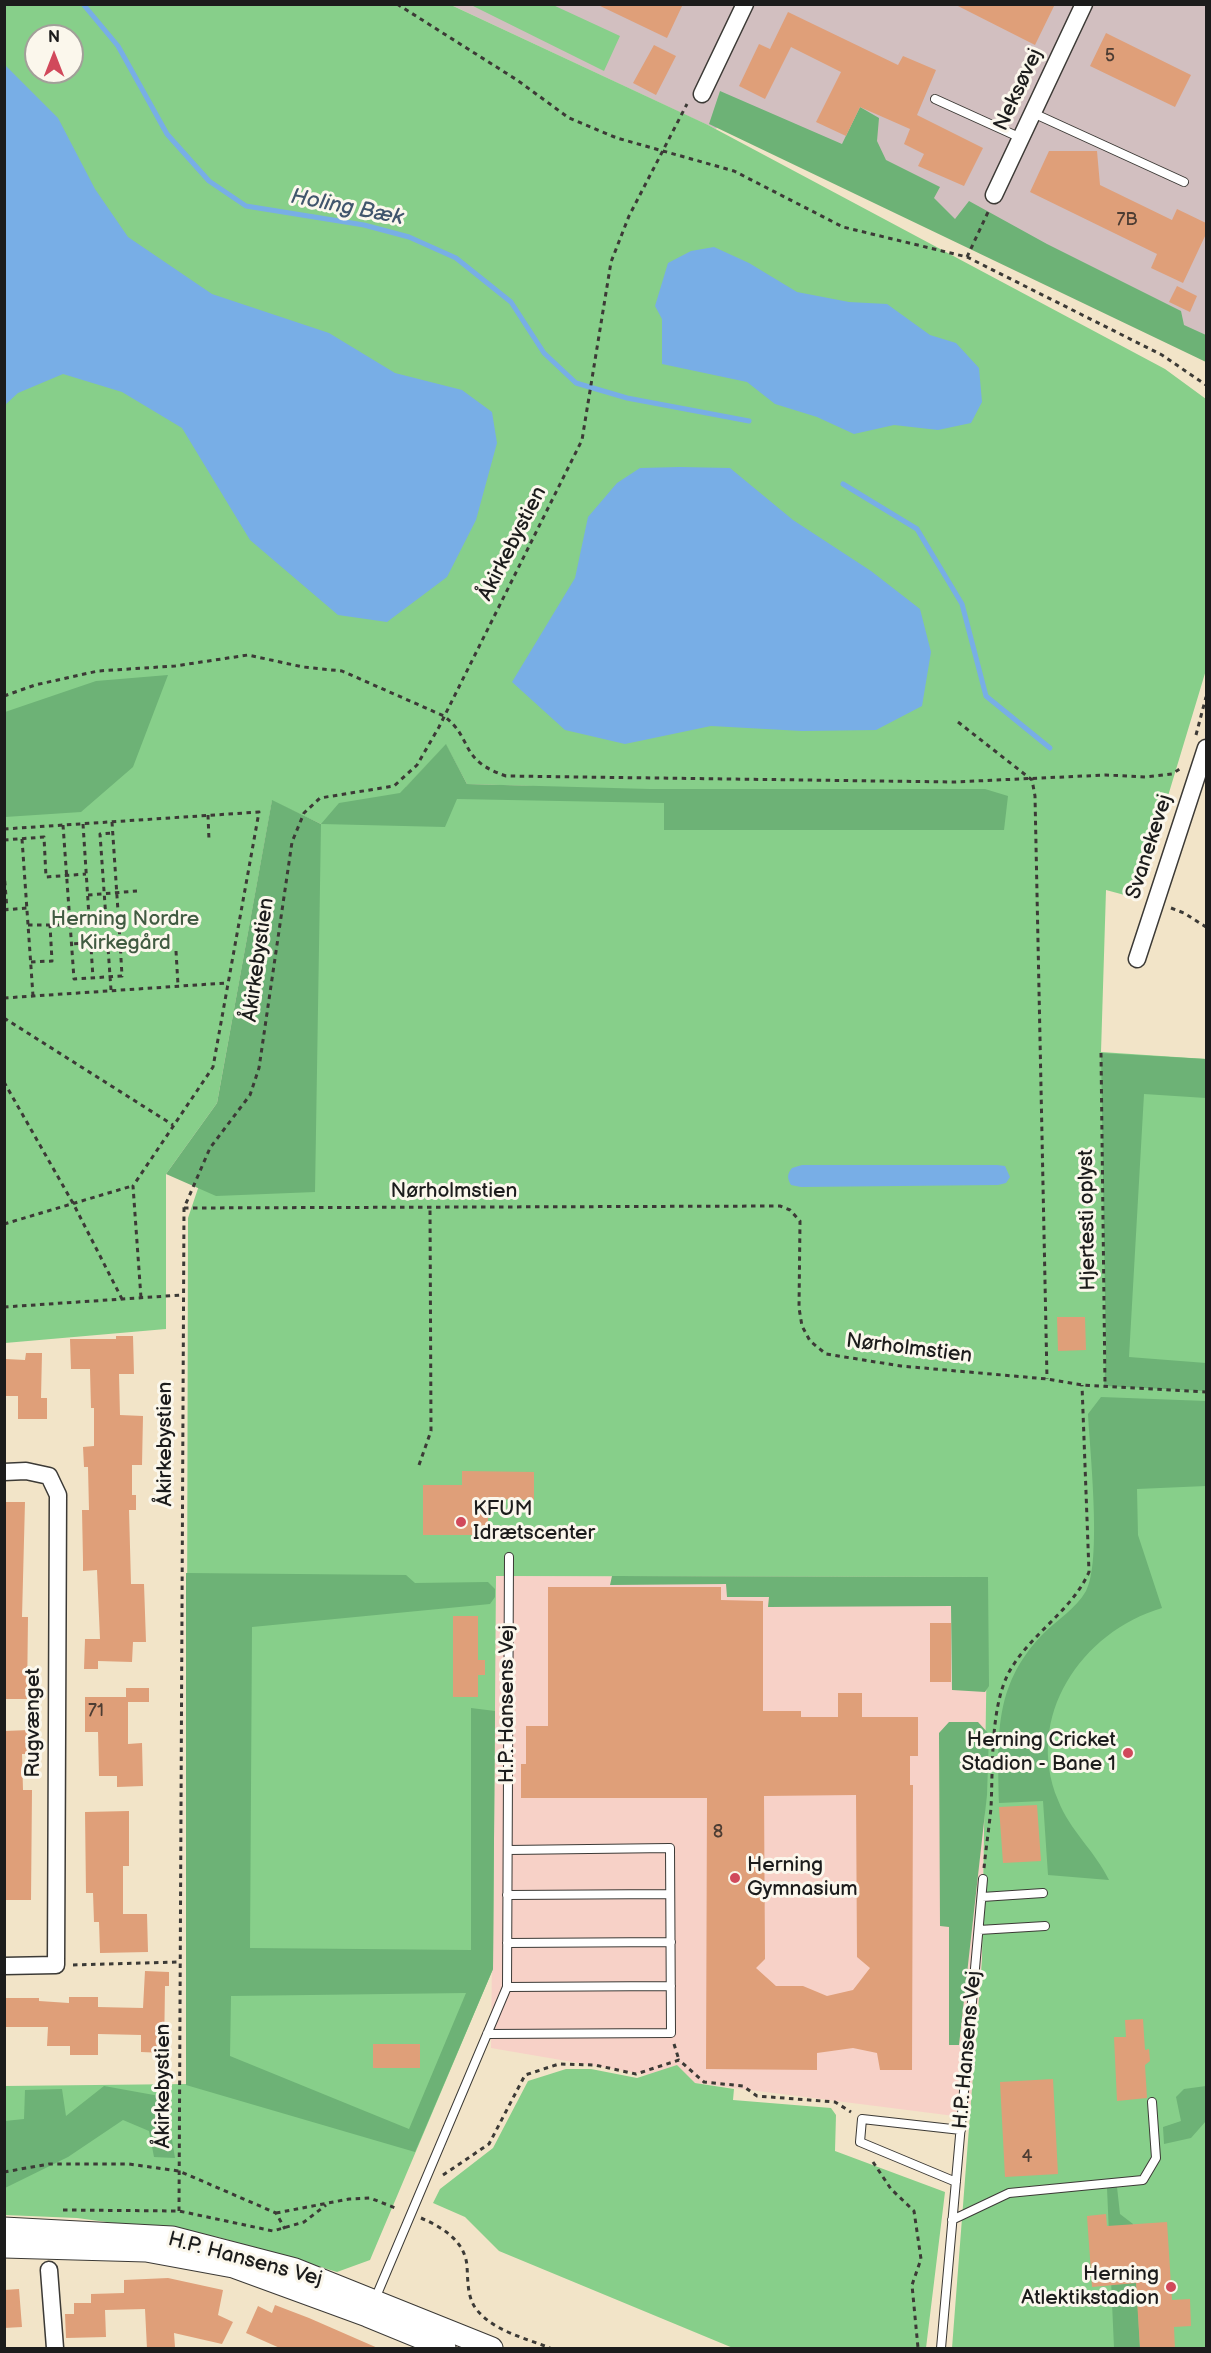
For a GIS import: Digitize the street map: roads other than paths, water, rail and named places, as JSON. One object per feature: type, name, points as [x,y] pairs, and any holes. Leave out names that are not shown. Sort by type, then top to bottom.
[{"type":"street","points":[[702,94],[745,4]]},
{"type":"street","name":"Neksøvej","points":[[994,195],[1084,4]]},
{"type":"street","name":"Svanekevej","points":[[1137,959],[1156,903],[1200,744]]},
{"type":"street","name":"Rugvænget","points":[[4,1472],[26,1471],[49,1476],[58,1495],[56,1965],[4,1966]]},
{"type":"street","name":"H.P. Hansens Vej","points":[[4,2228],[172,2237],[295,2269],[445,2349]]},
{"type":"street","name":"H.P. Hansens Vej","points":[[4,2247],[146,2251],[233,2267],[371,2308],[492,2349]]},
{"type":"street","points":[[49,2270],[55,2349]]},
{"type":"lane","points":[[935,99],[1021,138]]},
{"type":"lane","points":[[1033,113],[1184,182]]},
{"type":"lane","name":"H.P. Hansens Vej","points":[[371,2308],[507,1987],[509,1557]]},
{"type":"lane","points":[[487,2034],[671,2033],[670,1848],[508,1850]]},
{"type":"lane","name":"H.P. Hansens Vej","points":[[941,2349],[983,1879]]},
{"type":"lane","points":[[982,1897],[1043,1893]]},
{"type":"lane","points":[[507,1895],[670,1894]]},
{"type":"lane","points":[[979,1930],[1045,1926]]},
{"type":"lane","points":[[507,1943],[671,1942]]},
{"type":"lane","points":[[507,1987],[671,1986]]},
{"type":"lane","points":[[952,2220],[1010,2193],[1143,2180],[1156,2158],[1152,2102]]},
{"type":"lane","points":[[956,2182],[860,2142],[862,2119],[961,2130]]},
{"type":"water","points":[[4,64],[58,118],[95,189],[128,237],[212,294],[329,333],[395,373],[462,390],[492,412],[497,443],[476,520],[447,577],[387,622],[338,615],[250,540],[182,428],[122,392],[63,374],[18,393],[5,405]]},
{"type":"water","points":[[714,247],[749,263],[797,292],[849,302],[887,304],[930,335],[956,343],[979,368],[982,402],[971,423],[938,430],[894,425],[854,434],[817,417],[775,404],[747,382],[662,364],[662,319],[655,306],[668,263],[691,251]]},
{"type":"water","points":[[640,468],[730,468],[793,520],[871,571],[920,609],[931,652],[922,706],[876,730],[802,731],[711,726],[625,744],[565,730],[512,682],[575,578],[588,517],[617,483]]},
{"type":"water","points":[[802,1165],[997,1165],[1005,1166],[1010,1177],[1006,1183],[998,1185],[801,1187],[791,1185],[788,1178],[789,1172],[792,1168]]},
{"type":"waterway","name":"Holing Bæk","points":[[83,4],[118,46],[167,134],[209,181],[246,206],[364,225],[409,237],[456,258],[511,302],[544,353],[576,383],[627,398],[749,421]]},
{"type":"waterway","name":"Holing Bæk","points":[[843,484],[917,529],[962,604],[986,696],[1050,748]]},
{"type":"place","name":"KFUM Idrætscenter","points":[[461,1522]]},
{"type":"place","name":"Herning Cricket Stadion - Bane 1","points":[[1128,1753]]},
{"type":"place","name":"Herning Gymnasium","points":[[735,1878]]},
{"type":"place","name":"Herning Atlektikstadion","points":[[1171,2287]]},
{"type":"park label","name":"Herning Nordre Kirkegård","points":[[125,932]]}]
